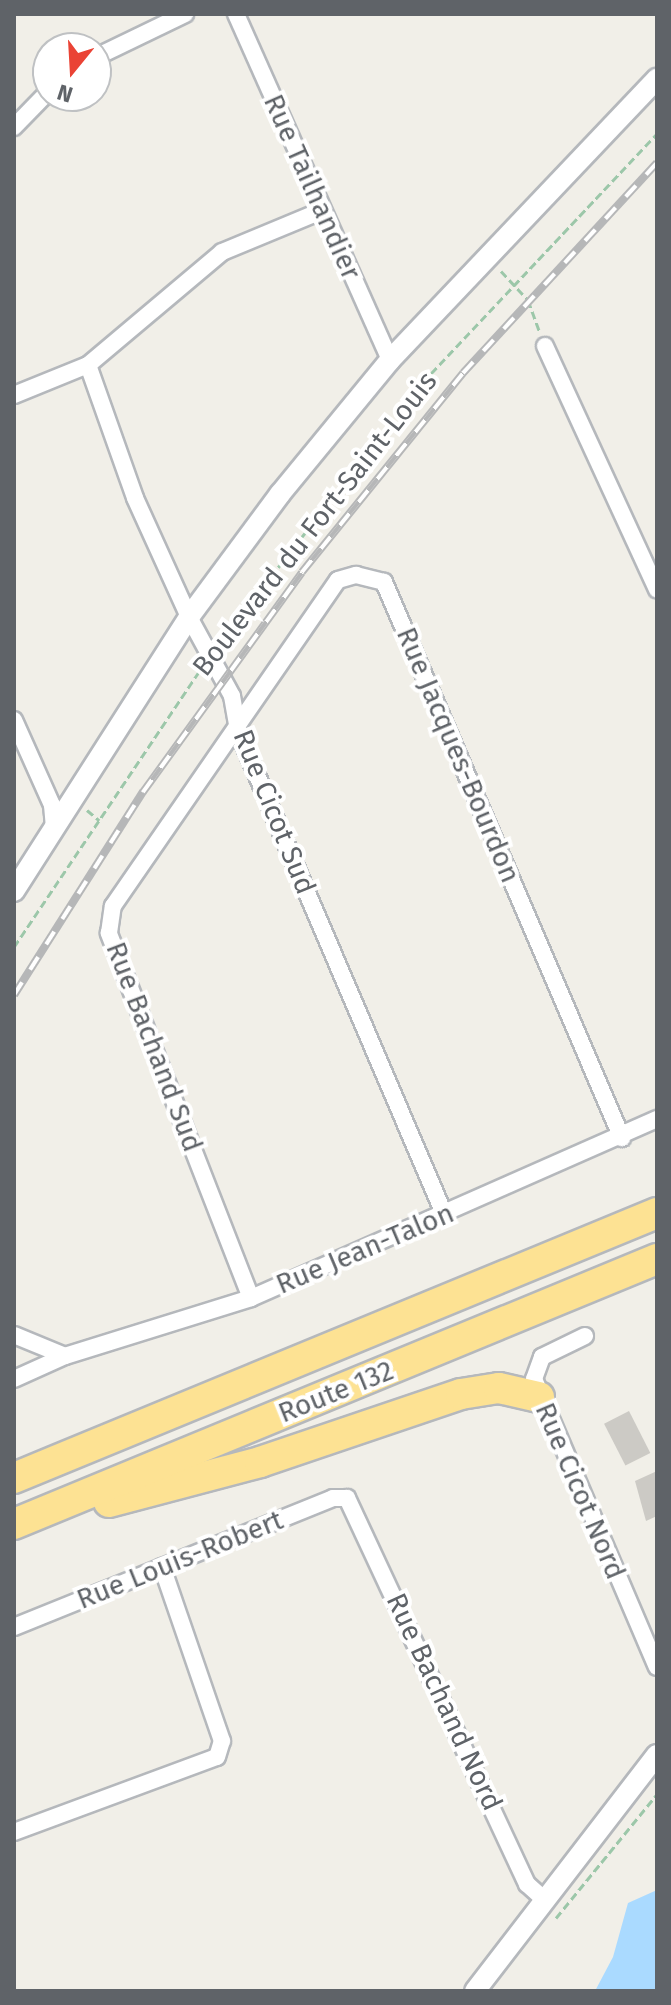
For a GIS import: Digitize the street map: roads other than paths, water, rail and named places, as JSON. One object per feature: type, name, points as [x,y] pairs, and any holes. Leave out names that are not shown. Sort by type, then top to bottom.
[{"type":"highway","name":"Route 132","points":[[14,1478],[655,1213]]},
{"type":"highway","name":"Route 132","points":[[14,1526],[657,1259]]},
{"type":"highway","points":[[14,1526],[260,1462],[461,1394],[499,1388],[539,1397]]},
{"type":"street","points":[[112,49],[185,14]]},
{"type":"street","name":"Rue Tailhandier","points":[[236,14],[321,211],[390,360]]},
{"type":"street","name":"Boulevard du Fort-Saint-Louis","points":[[14,891],[189,617],[390,360],[657,79]]},
{"type":"street","points":[[14,127],[32,108]]},
{"type":"street","points":[[14,395],[88,365],[222,252],[321,211]]},
{"type":"street","points":[[545,346],[657,589]]},
{"type":"street","name":"Rue Cicot Sud","points":[[88,365],[135,498],[189,617],[232,696],[238,731],[445,1216]]},
{"type":"street","name":"Rue Jacques-Bourdon","points":[[238,731],[338,580],[356,575],[384,582],[622,1138]]},
{"type":"street","points":[[14,720],[52,805],[54,830]]},
{"type":"street","name":"Rue Bachand Sud","points":[[238,731],[113,906],[109,933],[251,1298]]},
{"type":"street","name":"Rue Jean-Talon","points":[[14,1379],[65,1356],[251,1298],[622,1138],[657,1119]]},
{"type":"street","points":[[14,1335],[65,1356]]},
{"type":"street","name":"Rue Cicot Nord","points":[[585,1336],[538,1362],[534,1379],[539,1397],[657,1667]]},
{"type":"street","name":"Rue Louis-Robert","points":[[14,1627],[333,1498],[347,1498]]},
{"type":"street","name":"Rue Bachand Nord","points":[[347,1498],[527,1884],[546,1901]]},
{"type":"street","points":[[14,1832],[217,1757],[222,1741],[162,1567]]},
{"type":"street","points":[[475,1991],[657,1755]]},
{"type":"water","points":[[657,1890],[657,1991],[595,1991],[613,1957],[628,1903]]},
{"type":"railway","points":[[14,995],[143,792],[302,572],[463,373],[657,163]]}]
